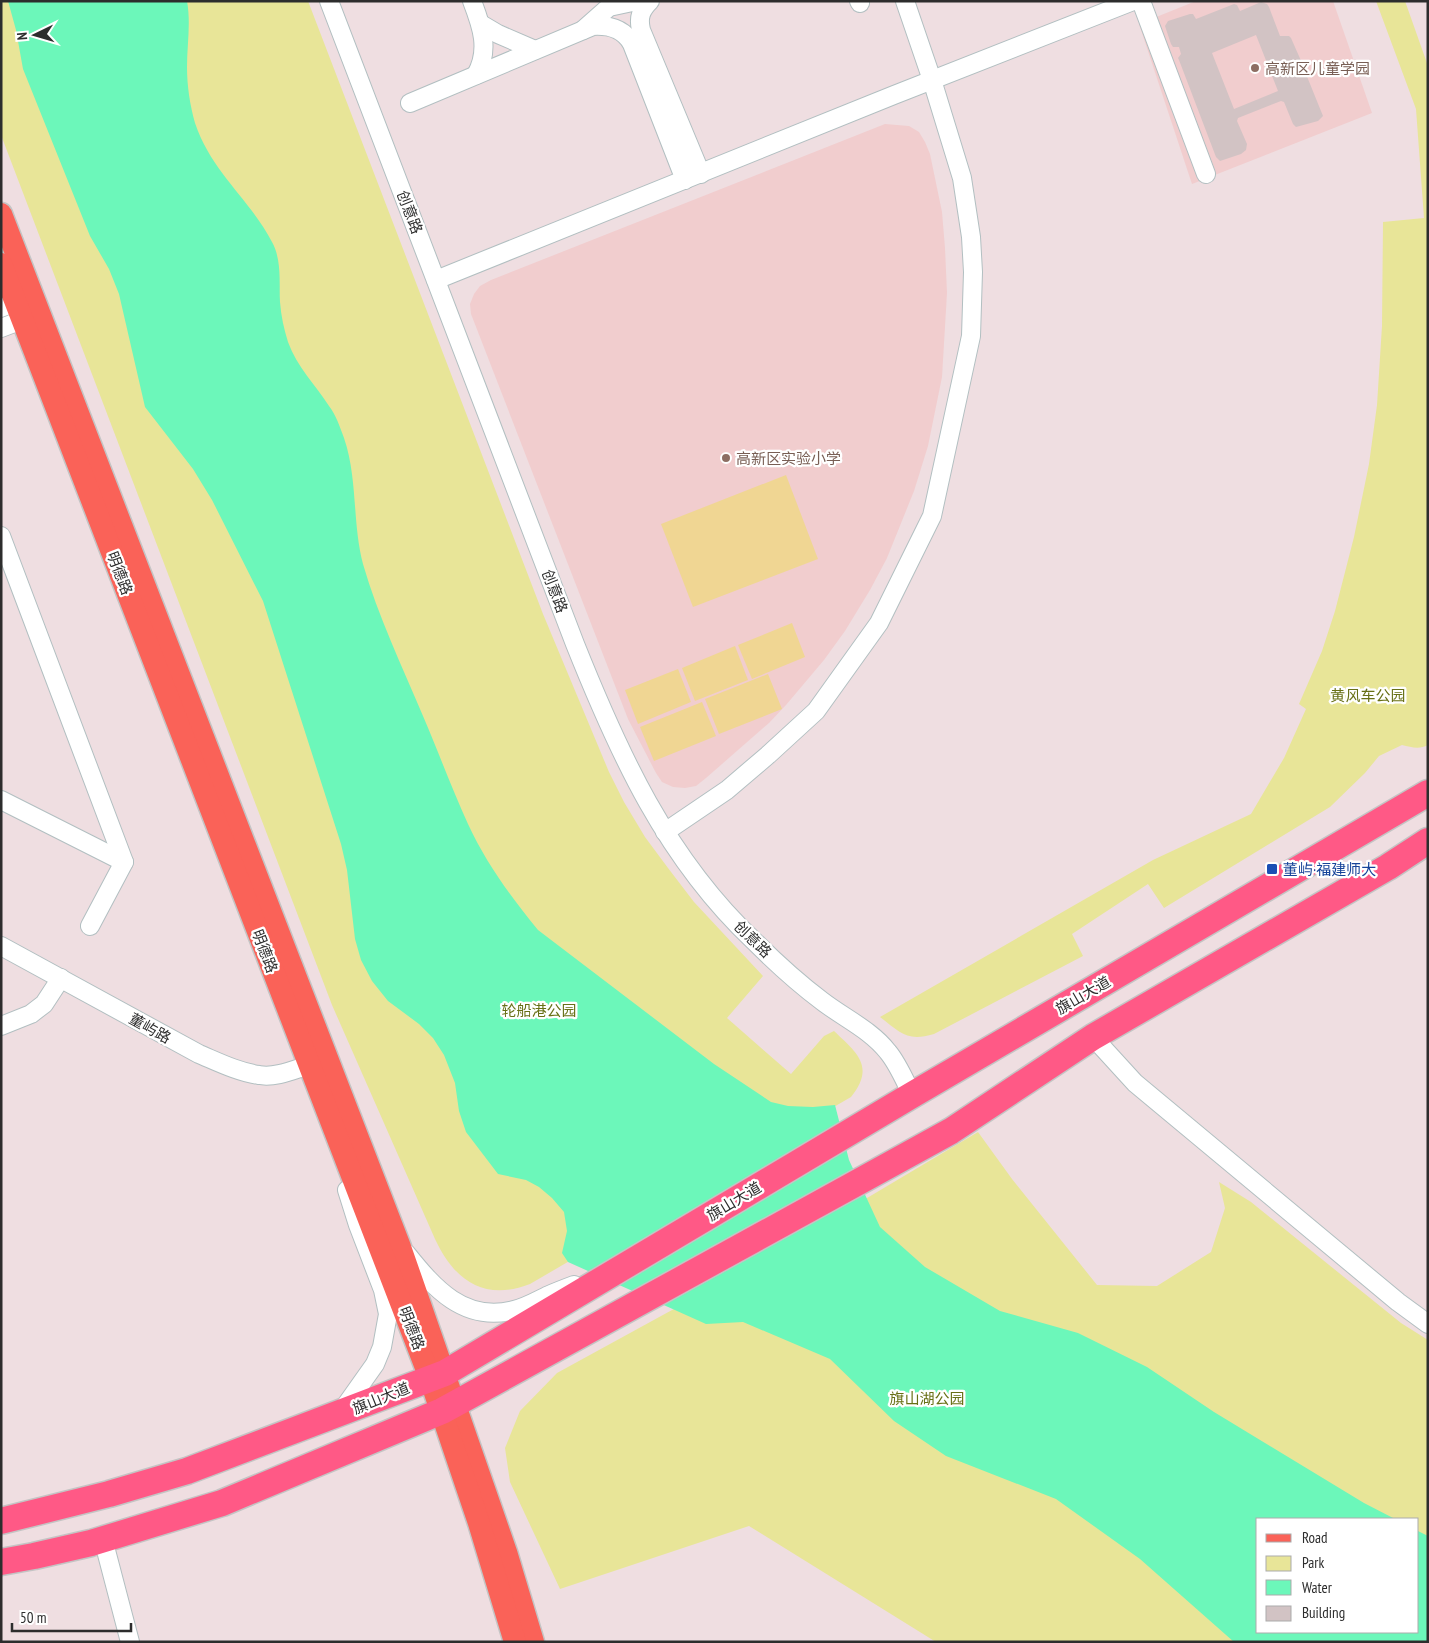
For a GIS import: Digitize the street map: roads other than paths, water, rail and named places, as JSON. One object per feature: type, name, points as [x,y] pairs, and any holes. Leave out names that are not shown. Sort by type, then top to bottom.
[{"type":"highway","name":"旗山大道","points":[[1,1520],[109,1494],[187,1471],[438,1376],[912,1095],[1428,793]]},
{"type":"highway","points":[[1,1562],[103,1539],[222,1504],[449,1408],[951,1132],[1093,1037],[1388,867],[1428,841]]},
{"type":"main road","points":[[1,214],[400,1247],[438,1376]]},
{"type":"main road","name":"明德路","points":[[1,264],[13,310],[309,1065],[438,1376],[506,1552],[533,1642]]},
{"type":"main road","name":"明德路","points":[[449,1408],[515,1642]]},
{"type":"street","name":"创意路","points":[[329,1],[601,708],[623,756],[665,832],[705,888],[754,941],[821,1000],[864,1029],[889,1052],[912,1095]]},
{"type":"street","points":[[472,1],[481,24],[485,45],[482,65],[476,75]]},
{"type":"street","points":[[583,30],[609,7],[637,1]]},
{"type":"street","points":[[650,1],[641,11],[639,24],[693,177]]},
{"type":"street","points":[[665,832],[741,779],[816,711],[879,622],[932,516],[970,336],[973,301],[971,237],[962,178],[905,1]]},
{"type":"street","points":[[436,280],[1133,1]]},
{"type":"street","points":[[1141,1],[1206,174]]},
{"type":"street","points":[[481,24],[504,38],[535,50]]},
{"type":"street","points":[[410,103],[593,26],[607,26],[616,29],[628,37],[693,177]]},
{"type":"street","points":[[1,328],[13,310]]},
{"type":"street","points":[[1,536],[124,862],[90,926]]},
{"type":"street","points":[[1,800],[124,862]]},
{"type":"street","name":"董屿路","points":[[1,946],[199,1054],[232,1068],[260,1076],[281,1074],[309,1065]]},
{"type":"street","points":[[1,1026],[31,1014],[44,1004],[61,978]]},
{"type":"street","points":[[1093,1037],[1135,1083],[1398,1302],[1428,1324]]},
{"type":"street","points":[[309,1065],[358,1225],[383,1290],[388,1314],[382,1347],[375,1364],[340,1414]]},
{"type":"street","points":[[400,1247],[431,1283],[459,1305],[489,1312],[514,1310],[633,1262]]},
{"type":"street","points":[[103,1539],[130,1642]]},
{"type":"water","points":[[8,1],[187,1],[189,26],[188,81],[195,123],[211,157],[263,226],[275,249],[279,264],[281,312],[288,342],[301,367],[334,413],[344,438],[351,469],[357,532],[363,564],[376,603],[468,824],[500,879],[538,930],[714,1064],[771,1102],[788,1106],[813,1107],[835,1105],[849,1160],[880,1227],[925,1267],[1000,1311],[1078,1333],[1147,1367],[1214,1412],[1364,1503],[1393,1518],[1256,1518],[1256,1633],[1419,1633],[1419,1532],[1428,1536],[1428,1642],[1234,1642],[1140,1559],[1056,1499],[946,1456],[894,1421],[830,1359],[743,1322],[706,1324],[568,1262],[562,1253],[567,1231],[564,1212],[539,1187],[526,1180],[498,1174],[466,1132],[459,1111],[455,1083],[444,1055],[433,1038],[419,1024],[388,1001],[372,981],[361,960],[355,939],[347,870],[341,844],[263,601],[212,500],[193,469],[145,407],[119,294],[109,269],[90,236],[23,69],[16,30]]},
{"type":"place","name":"高新区儿童学园","points":[[1255,68]]},
{"type":"place","name":"高新区实验小学","points":[[726,458]]},
{"type":"place","name":"董屿·福建师大","points":[[1272,869]]},
{"type":"park label","name":"黄风车公园","points":[[1368,695]]},
{"type":"park label","name":"轮船港公园","points":[[539,1010]]},
{"type":"park label","name":"旗山湖公园","points":[[927,1398]]}]
